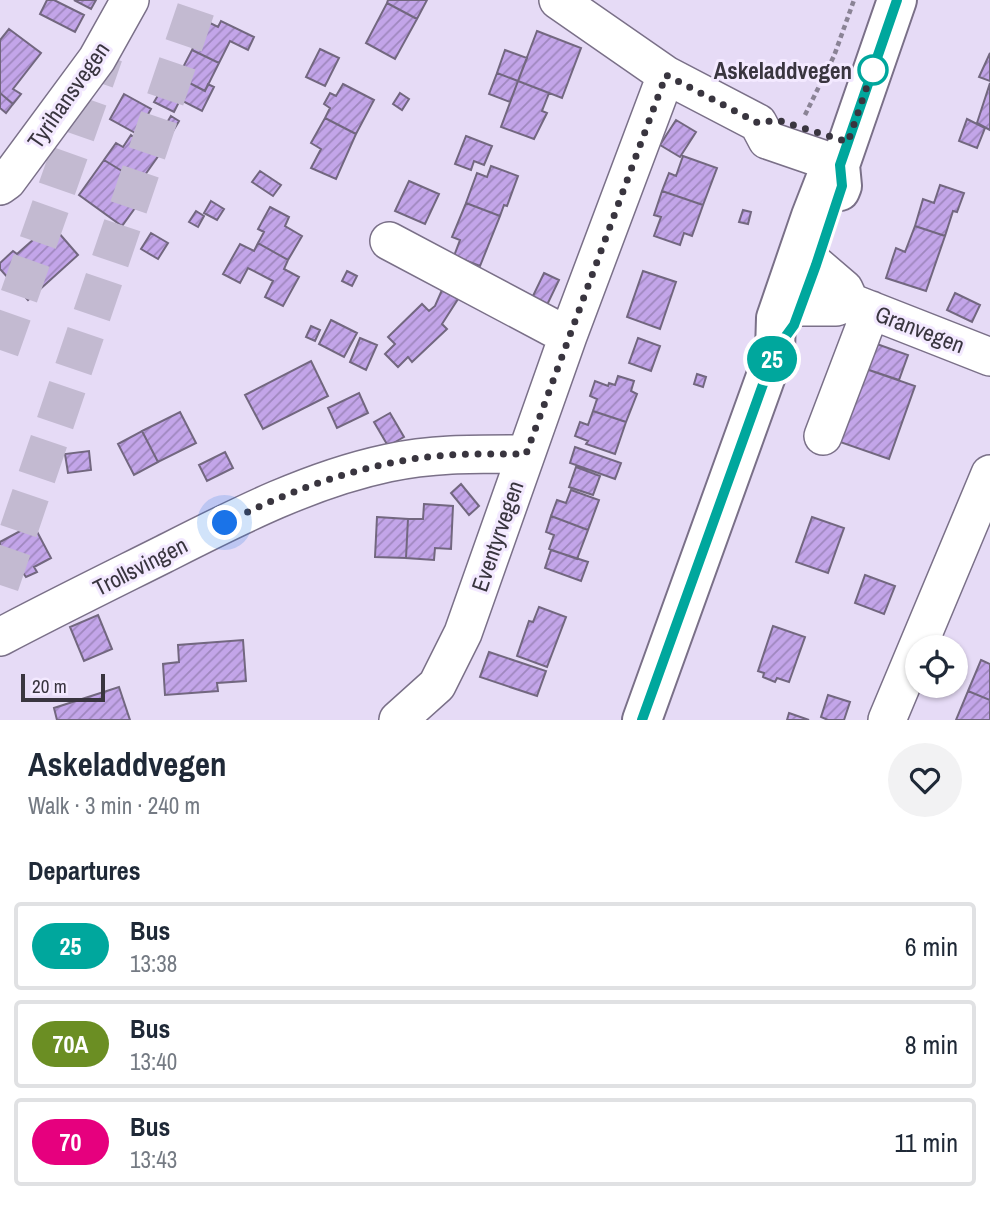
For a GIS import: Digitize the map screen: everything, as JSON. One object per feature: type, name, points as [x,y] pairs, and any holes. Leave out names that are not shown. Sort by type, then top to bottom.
[{"type":"main road","points":[[642,720],[775,351],[794,325],[816,265],[842,186],[844,154],[897,0]]},
{"type":"main road","points":[[775,351],[776,318],[811,216],[825,180],[844,154]]},
{"type":"street","name":"Tyrihansvegen","points":[[0,186],[7,181],[97,59],[130,0]]},
{"type":"street","points":[[558,0],[666,75],[758,123],[767,140],[844,154]]},
{"type":"street","name":"Eventyrvegen","points":[[398,720],[437,685],[463,633],[568,336],[666,75]]},
{"type":"street","points":[[389,240],[568,336]]},
{"type":"street","name":"Granvegen","points":[[816,265],[861,306],[990,357]]},
{"type":"street","points":[[823,436],[861,306]]},
{"type":"street","name":"Granvegen","points":[[801,307],[861,306]]},
{"type":"street","name":"Trollsvingen","points":[[0,637],[249,511],[326,481],[387,463],[419,458],[526,454]]},
{"type":"street","points":[[887,720],[989,480]]},
{"type":"path","points":[[805,115],[834,56],[854,0]]},
{"type":"building","points":[[47,0],[54,0],[84,15],[75,32],[40,14]]},
{"type":"building","points":[[74,0],[96,0],[91,9]]},
{"type":"building","points":[[388,0],[427,0],[417,19],[387,3]]},
{"type":"building","points":[[387,3],[417,19],[395,59],[366,43]]},
{"type":"building","points":[[206,21],[218,27],[221,21],[254,37],[248,50],[230,41],[219,63],[192,50]]},
{"type":"building","points":[[9,29],[41,53],[13,89],[21,94],[13,104],[0,93],[0,40]]},
{"type":"building","points":[[537,31],[581,48],[562,98],[518,81]]},
{"type":"building","points":[[320,49],[339,58],[325,86],[306,77]]},
{"type":"building","points":[[192,50],[219,63],[205,91],[178,77]]},
{"type":"building","points":[[505,50],[527,58],[518,81],[497,73]]},
{"type":"building","points":[[990,53],[990,81],[979,77]]},
{"type":"building","points":[[497,73],[518,81],[510,102],[489,94]]},
{"type":"building","points":[[180,78],[205,91],[208,84],[214,87],[202,111],[171,95]]},
{"type":"building","points":[[518,81],[549,93],[542,111],[547,113],[534,139],[501,127]]},
{"type":"building","points":[[990,83],[990,130],[977,123]]},
{"type":"building","points":[[343,84],[374,100],[356,134],[325,118],[330,108],[324,104],[330,93],[336,96]]},
{"type":"building","points":[[160,92],[179,102],[174,112],[154,102]]},
{"type":"building","points":[[0,93],[13,104],[6,113],[0,108]]},
{"type":"building","points":[[400,93],[409,99],[402,110],[393,104]]},
{"type":"building","points":[[124,94],[151,109],[137,134],[110,119]]},
{"type":"building","points":[[171,116],[179,121],[173,131],[165,126]]},
{"type":"building","points":[[325,118],[356,134],[336,179],[311,168],[321,149],[311,143]]},
{"type":"building","points":[[967,119],[985,128],[977,148],[959,141]]},
{"type":"building","points":[[676,120],[696,132],[680,157],[660,145]]},
{"type":"building","points":[[131,135],[159,155],[140,182],[104,160],[116,143],[123,147]]},
{"type":"building","points":[[466,136],[492,146],[484,165],[474,161],[471,170],[455,164]]},
{"type":"building","points":[[683,156],[717,168],[703,205],[662,191],[669,173],[676,176]]},
{"type":"building","points":[[104,160],[140,182],[126,202],[135,208],[122,226],[79,195]]},
{"type":"building","points":[[491,166],[518,176],[507,206],[504,205],[500,216],[466,203],[477,173],[487,177]]},
{"type":"building","points":[[260,171],[281,185],[273,196],[252,182]]},
{"type":"building","points":[[409,181],[439,194],[425,224],[395,211]]},
{"type":"building","points":[[940,185],[964,193],[957,212],[953,211],[945,236],[915,226],[923,199],[934,203]]},
{"type":"building","points":[[662,191],[703,205],[692,236],[684,233],[680,245],[654,236],[661,217],[654,215]]},
{"type":"building","points":[[211,201],[224,209],[217,220],[204,213]]},
{"type":"building","points":[[466,203],[500,216],[480,266],[454,256],[460,240],[452,237]]},
{"type":"building","points":[[270,207],[289,217],[285,226],[302,236],[288,260],[258,243],[264,232],[258,229]]},
{"type":"building","points":[[743,210],[751,212],[748,224],[739,222]]},
{"type":"building","points":[[196,211],[204,216],[198,227],[189,222]]},
{"type":"building","points":[[51,224],[78,255],[28,300],[0,269],[0,263],[13,251],[17,254]]},
{"type":"building","points":[[915,226],[945,236],[926,291],[886,278],[896,248],[905,252]]},
{"type":"building","points":[[151,233],[168,243],[158,259],[141,249]]},
{"type":"building","points":[[258,243],[288,260],[284,269],[299,277],[283,306],[265,297],[273,281],[248,268],[240,283],[223,274],[240,244],[254,251]]},
{"type":"building","points":[[347,271],[357,276],[352,286],[342,281]]},
{"type":"building","points":[[643,271],[676,282],[660,329],[627,317]]},
{"type":"building","points":[[544,273],[559,280],[547,305],[532,298]]},
{"type":"building","points":[[442,290],[458,299],[442,324],[447,329],[412,362],[408,357],[398,367],[385,354],[395,344],[388,337],[422,304],[429,311],[435,306]]},
{"type":"building","points":[[955,293],[980,305],[972,322],[947,310]]},
{"type":"building","points":[[331,320],[357,333],[344,357],[319,344]]},
{"type":"building","points":[[311,326],[320,330],[315,341],[306,337]]},
{"type":"building","points":[[360,338],[377,345],[366,370],[350,362]]},
{"type":"building","points":[[638,338],[660,346],[651,371],[629,363]]},
{"type":"building","points":[[874,343],[908,355],[899,380],[866,369]]},
{"type":"building","points":[[311,361],[328,396],[263,429],[245,395]]},
{"type":"building","points":[[866,369],[915,386],[889,459],[840,442]]},
{"type":"building","points":[[697,374],[706,377],[703,387],[694,384]]},
{"type":"building","points":[[618,376],[634,381],[631,391],[637,394],[626,422],[593,411],[597,399],[590,396],[595,381],[608,386],[609,383],[615,385]]},
{"type":"building","points":[[359,393],[368,413],[337,428],[328,408]]},
{"type":"building","points":[[593,411],[626,422],[615,454],[586,444],[588,441],[575,436],[580,422],[588,425]]},
{"type":"building","points":[[180,412],[196,443],[158,462],[142,431]]},
{"type":"building","points":[[390,413],[404,437],[388,446],[374,422]]},
{"type":"building","points":[[142,431],[158,462],[134,475],[118,444]]},
{"type":"building","points":[[575,447],[621,463],[615,479],[570,463]]},
{"type":"building","points":[[89,451],[91,470],[68,473],[65,454]]},
{"type":"building","points":[[225,452],[233,468],[207,481],[199,465]]},
{"type":"building","points":[[576,467],[600,476],[593,495],[569,487]]},
{"type":"building","points":[[461,484],[479,506],[469,515],[451,493]]},
{"type":"building","points":[[571,490],[599,500],[588,530],[551,516],[557,500],[566,503]]},
{"type":"building","points":[[424,504],[453,506],[451,549],[435,548],[434,560],[406,558],[408,519],[423,519]]},
{"type":"building","points":[[551,516],[588,530],[577,559],[549,549],[554,535],[546,532]]},
{"type":"building","points":[[377,517],[408,519],[406,558],[375,557]]},
{"type":"building","points":[[812,517],[844,528],[828,573],[796,562]]},
{"type":"building","points":[[33,524],[51,558],[34,567],[37,572],[26,577],[23,573],[7,581],[0,567],[0,542]]},
{"type":"building","points":[[551,550],[588,562],[581,581],[545,568]]},
{"type":"building","points":[[865,575],[895,586],[884,614],[855,603]]},
{"type":"building","points":[[539,607],[566,617],[547,667],[517,656],[529,621],[533,622]]},
{"type":"building","points":[[98,615],[112,649],[84,661],[70,627]]},
{"type":"building","points":[[773,626],[805,637],[789,682],[777,678],[775,682],[763,677],[764,673],[758,671]]},
{"type":"building","points":[[243,640],[246,681],[217,683],[218,691],[165,695],[163,664],[179,662],[178,645]]},
{"type":"building","points":[[489,652],[546,671],[537,696],[480,677]]},
{"type":"building","points":[[981,660],[990,664],[990,700],[968,691]]},
{"type":"building","points":[[119,687],[130,720],[57,720],[54,708]]},
{"type":"building","points":[[968,691],[990,700],[990,720],[956,720],[965,698],[968,698]]},
{"type":"building","points":[[828,695],[850,702],[844,720],[821,717]]},
{"type":"building","points":[[789,713],[809,720],[787,720]]},
{"type":"tunnel","points":[[0,585],[199,0]]},
{"type":"tunnel","points":[[0,350],[104,55]]},
{"type":"bus line","name":"25","points":[[642,720],[775,351],[794,325],[816,265],[842,186],[840,165],[897,0]]},
{"type":"place","name":"Askeladdvegen","points":[[873,70]]},
{"type":"route","points":[[225,523],[278,498],[387,463],[444,455],[526,454],[666,75],[758,123],[777,120],[848,142],[874,66],[873,70]]}]
